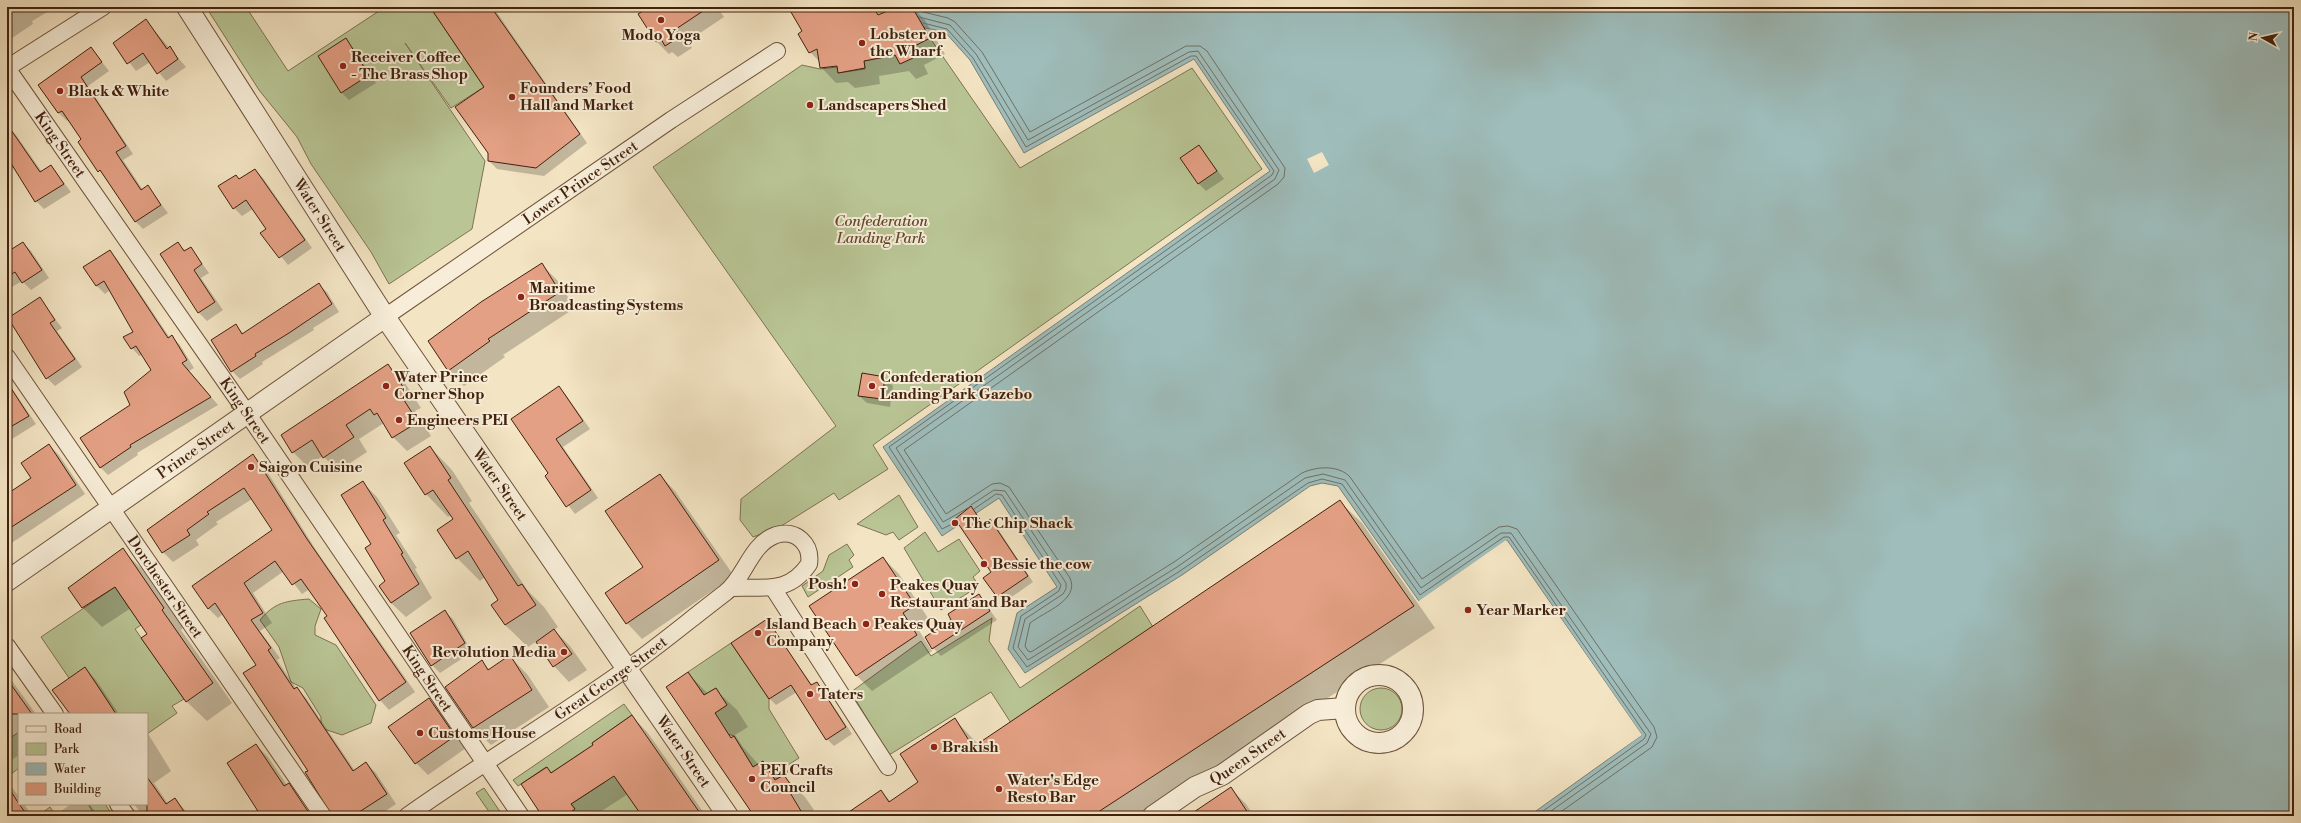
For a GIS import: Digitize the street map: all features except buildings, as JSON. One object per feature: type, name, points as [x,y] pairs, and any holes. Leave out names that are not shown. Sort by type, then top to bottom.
[{"type":"street","points":[[7,68],[103,7]]},
{"type":"street","name":"Water Street","points":[[187,7],[385,317],[728,816]]},
{"type":"street","name":"Lower Prince Street","points":[[385,317],[671,120],[777,51]]},
{"type":"street","name":"King Street","points":[[7,68],[247,413],[521,816]]},
{"type":"street","name":"Prince Street","points":[[7,581],[385,317]]},
{"type":"street","name":"Dorchester Street","points":[[7,357],[323,816]]},
{"type":"street","name":"Great George Street","points":[[407,816],[484,762],[626,669],[731,588],[749,559],[767,540],[784,534],[802,538],[808,548],[809,564],[795,580],[773,588],[731,588]]},
{"type":"street","points":[[773,588],[888,767]]},
{"type":"street","points":[[7,646],[54,713]]},
{"type":"street","name":"Queen Street","points":[[1153,816],[1195,787],[1222,775],[1309,714],[1318,710],[1345,708]]},
{"type":"street","points":[[119,805],[127,816]]},
{"type":"green space","points":[[206,7],[246,7],[288,71],[385,7],[430,7],[484,87],[451,108],[405,43],[485,161],[472,229],[389,284],[371,252],[311,164],[297,137],[259,90]]},
{"type":"green space","name":"Confederation Landing Park","points":[[930,38],[1020,168],[1192,68],[1262,169],[873,445],[888,469],[839,500],[834,493],[778,528],[753,537],[740,520],[741,499],[836,426],[653,167],[802,65],[820,69],[837,67],[838,73],[865,69],[864,61],[895,55]]},
{"type":"green space","points":[[899,495],[918,527],[899,540],[893,532],[886,535],[857,524]]},
{"type":"green space","points":[[925,532],[938,552],[959,539],[980,571],[973,577],[979,586],[941,610],[904,548]]},
{"type":"green space","points":[[847,544],[854,555],[849,560],[853,567],[808,597],[802,586],[823,571],[829,555]]},
{"type":"green space","points":[[115,587],[141,625],[135,629],[184,699],[172,706],[177,713],[148,733],[148,713],[115,713],[69,678],[41,637]]},
{"type":"green space","points":[[309,599],[321,609],[315,626],[315,635],[336,645],[376,705],[371,723],[342,735],[321,728],[321,717],[303,688],[291,682],[279,647],[260,620],[265,614],[276,606],[287,602]]},
{"type":"green space","points":[[1140,606],[1153,627],[1011,723],[991,692],[889,755],[851,692],[921,641],[931,656],[992,618],[989,641],[1020,688]]},
{"type":"green space","points":[[731,643],[769,699],[769,709],[799,758],[785,767],[788,772],[775,780],[763,761],[753,767],[734,736],[728,734],[715,713],[727,705],[716,688],[704,695],[688,672]]},
{"type":"green space","points":[[1381,688],[1396,694],[1402,709],[1396,724],[1381,730],[1366,724],[1360,709],[1366,694]]},
{"type":"green space","points":[[624,704],[632,715],[592,743],[642,816],[565,816],[575,809],[571,804],[605,782],[584,751],[551,773],[546,767],[518,786],[513,780]]},
{"type":"green space","points":[[18,733],[18,769],[7,777],[7,740]]},
{"type":"green space","points":[[484,788],[503,816],[492,816],[476,793]]},
{"type":"green space","points":[[89,805],[106,805],[113,816],[94,816],[95,815]]},
{"type":"green space","points":[[50,807],[56,816],[38,816]]},
{"type":"water","points":[[894,7],[2294,7],[2294,816],[1529,816],[1642,735],[1507,540],[1419,601],[1338,486],[1322,483],[1310,486],[1182,575],[1025,673],[1008,649],[1017,613],[1057,587],[999,498],[942,536],[883,447],[1270,171],[1194,59],[1024,153],[970,60],[945,32],[901,23]]},
{"type":"pier","points":[[1322,152],[1329,165],[1314,173],[1307,159]]},
{"type":"pier","points":[[1506,540],[1642,735],[1544,803],[1639,735],[1506,543],[1424,600],[1417,602]]},
{"type":"place","name":"Modo Yoga","points":[[661,20]]},
{"type":"place","name":"Lobster on the Wharf","points":[[862,43]]},
{"type":"place","name":"Receiver Coffee - The Brass Shop","points":[[343,66]]},
{"type":"place","name":"Black & White","points":[[60,91]]},
{"type":"place","name":"Founders’ Food Hall and Market","points":[[512,97]]},
{"type":"place","name":"Landscapers Shed","points":[[810,105]]},
{"type":"place","name":"Maritime Broadcasting Systems","points":[[521,297]]},
{"type":"place","name":"Water Prince Corner Shop","points":[[386,386]]},
{"type":"place","name":"Confederation Landing Park Gazebo","points":[[872,386]]},
{"type":"place","name":"Engineers PEI","points":[[399,420]]},
{"type":"place","name":"Saigon Cuisine","points":[[251,467]]},
{"type":"place","name":"The Chip Shack","points":[[955,523]]},
{"type":"place","name":"Bessie the cow","points":[[984,564]]},
{"type":"place","name":"Posh!","points":[[855,584]]},
{"type":"place","name":"Peakes Quay Restaurant and Bar","points":[[882,594]]},
{"type":"place","name":"Year Marker","points":[[1468,610]]},
{"type":"place","name":"Peakes Quay","points":[[866,624]]},
{"type":"place","name":"Island Beach Company","points":[[758,633]]},
{"type":"place","name":"Revolution Media","points":[[564,652]]},
{"type":"place","name":"Taters","points":[[810,694]]},
{"type":"place","name":"Customs House","points":[[420,733]]},
{"type":"place","name":"Brakish","points":[[934,747]]},
{"type":"place","name":"PEI Crafts Council","points":[[752,779]]},
{"type":"place","name":"Water's Edge Resto Bar","points":[[999,789]]}]
